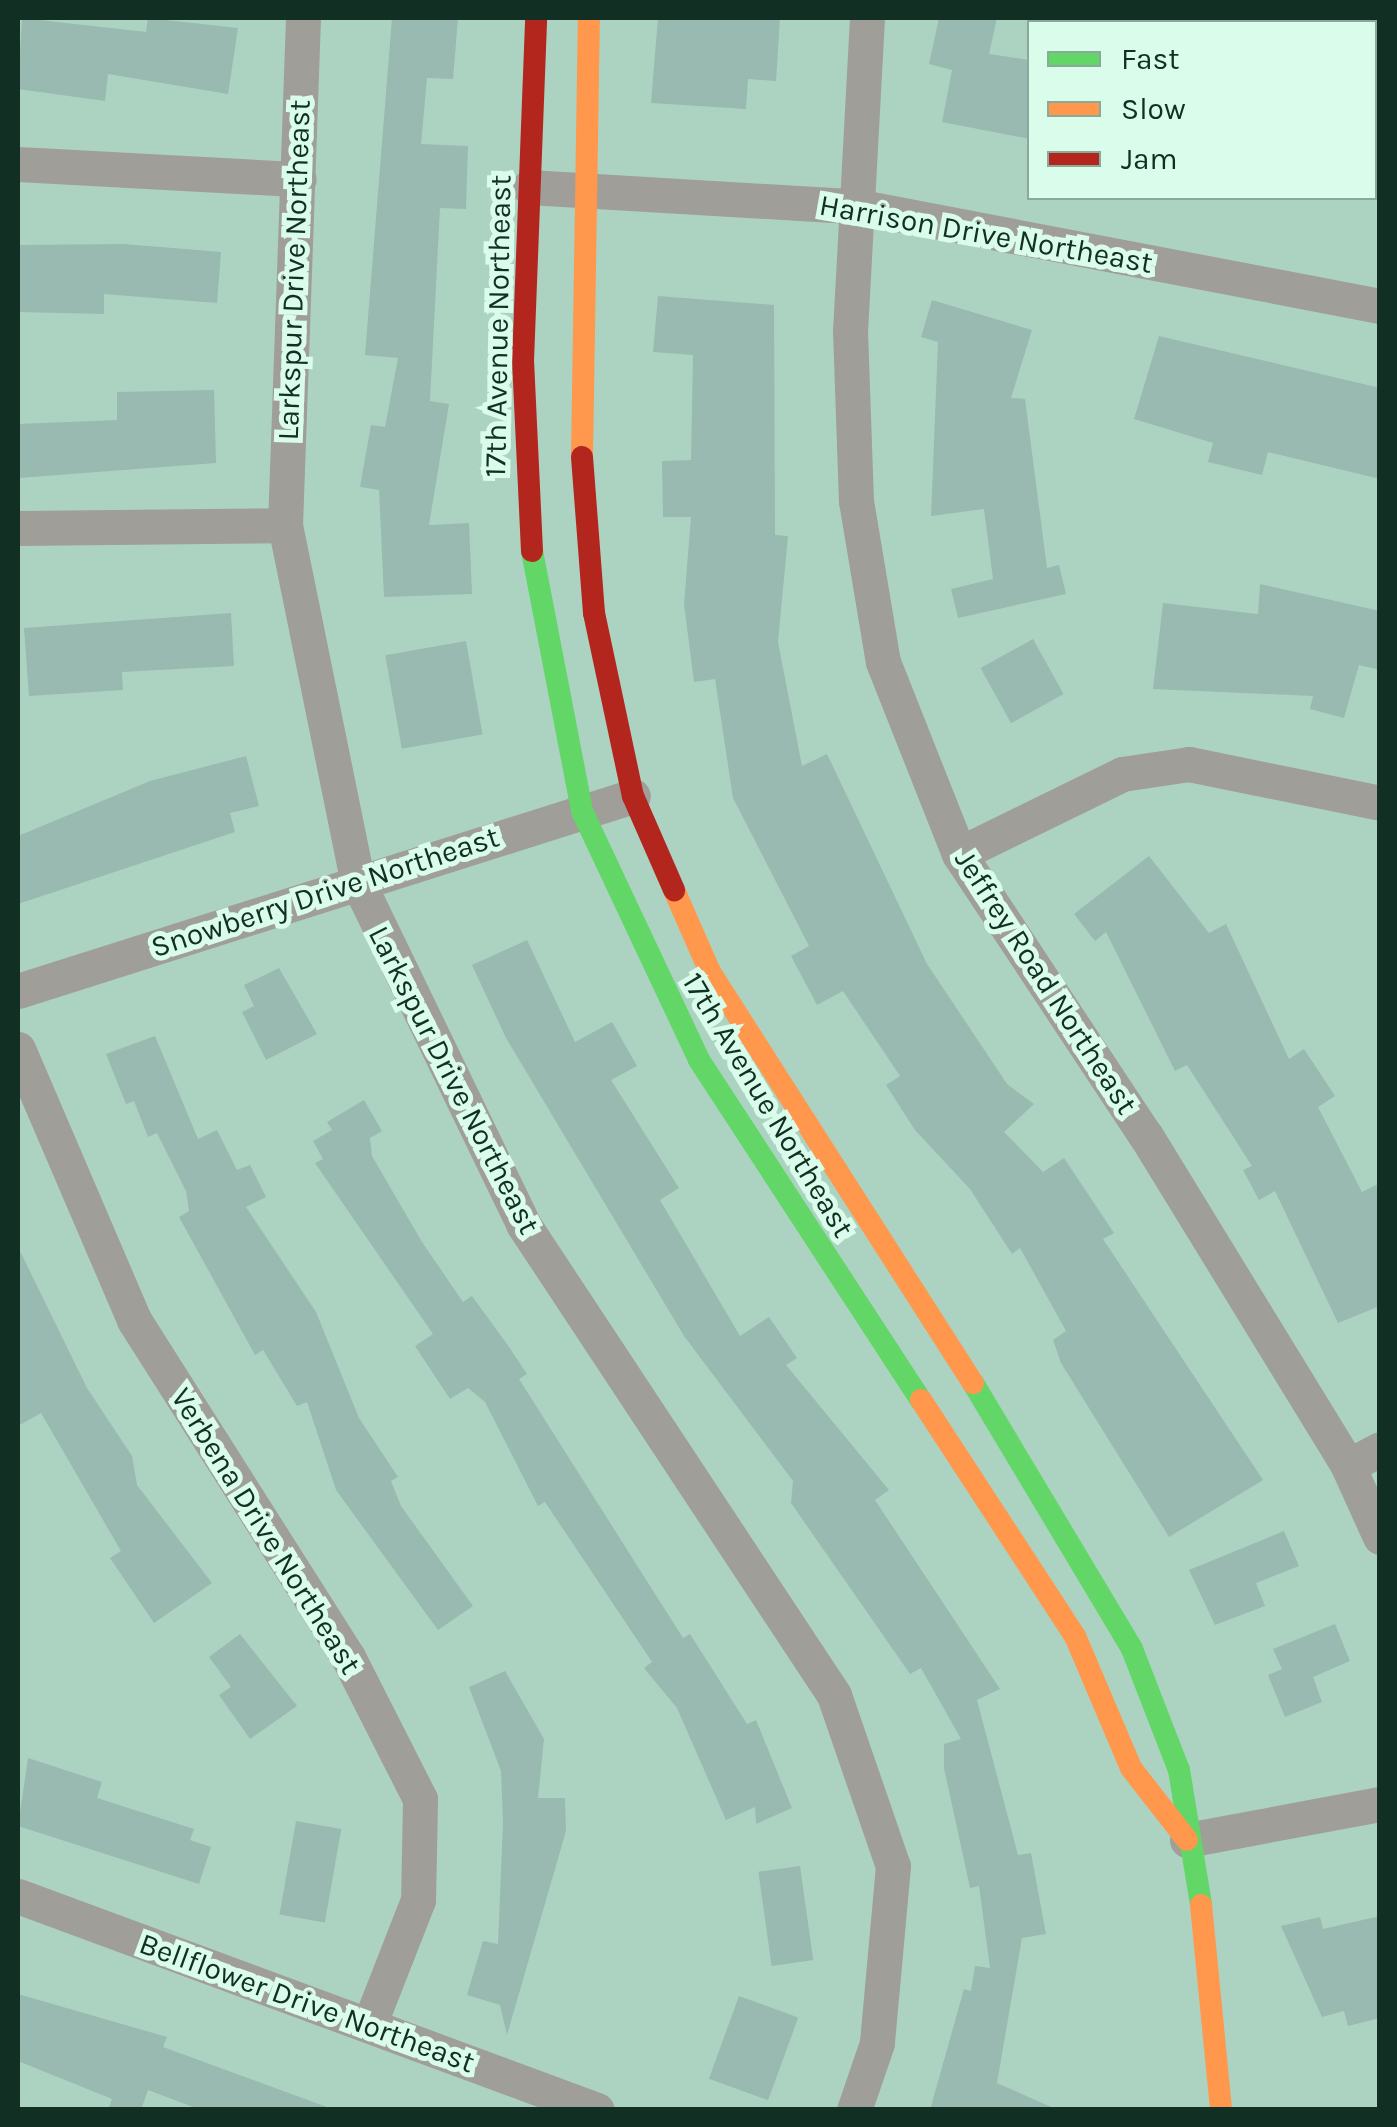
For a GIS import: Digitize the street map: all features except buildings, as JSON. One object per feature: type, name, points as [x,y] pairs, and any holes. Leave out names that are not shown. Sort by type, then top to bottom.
[{"type":"street","name":"Larkspur Drive Northeast","points":[[302,18],[284,525],[357,880],[522,1224],[834,1695],[893,1866],[877,2043],[854,2110]]},
{"type":"street","name":"17th Avenue Northeast","points":[[536,18],[522,362],[532,556],[582,812],[699,1060],[1075,1636],[1132,1768],[1187,1840]]},
{"type":"street","name":"17th Avenue Northeast","points":[[589,18],[582,189],[586,538],[632,796],[737,1018],[1100,1587],[1164,1728],[1214,1984],[1221,2110]]},
{"type":"street","name":"Jeffrey Road Northeast","points":[[868,18],[861,207],[850,330],[856,501],[883,662],[958,854],[1348,1466],[1380,1538]]},
{"type":"street","points":[[18,164],[298,179]]},
{"type":"street","name":"Harrison Drive Northeast","points":[[529,187],[861,207],[1380,306]]},
{"type":"street","points":[[18,528],[284,525]]},
{"type":"street","points":[[958,854],[1122,774],[1189,764],[1380,804]]},
{"type":"street","name":"Snowberry Drive Northeast","points":[[18,992],[357,880],[632,796]]},
{"type":"street","name":"Verbena Drive Northeast","points":[[18,1049],[134,1320],[348,1657],[420,1798],[418,1900],[369,2026]]},
{"type":"street","points":[[1348,1466],[1380,1449]]},
{"type":"street","points":[[1187,1840],[1380,1804]]},
{"type":"street","name":"Bellflower Drive Northeast","points":[[18,1896],[596,2110]]},
{"type":"traffic: fast","points":[[532,551],[582,811],[699,1060],[921,1400]]},
{"type":"traffic: fast","points":[[973,1383],[1132,1649],[1179,1770],[1201,1905]]},
{"type":"traffic: slow","points":[[582,457],[589,18]]},
{"type":"traffic: slow","points":[[674,890],[710,972],[973,1383]]},
{"type":"traffic: slow","points":[[921,1400],[1075,1636],[1131,1768],[1187,1840]]},
{"type":"traffic: slow","points":[[1201,1905],[1221,2110]]},
{"type":"traffic: jam","points":[[532,551],[523,361],[536,18]]},
{"type":"traffic: jam","points":[[582,457],[594,613],[633,796],[674,890]]}]
